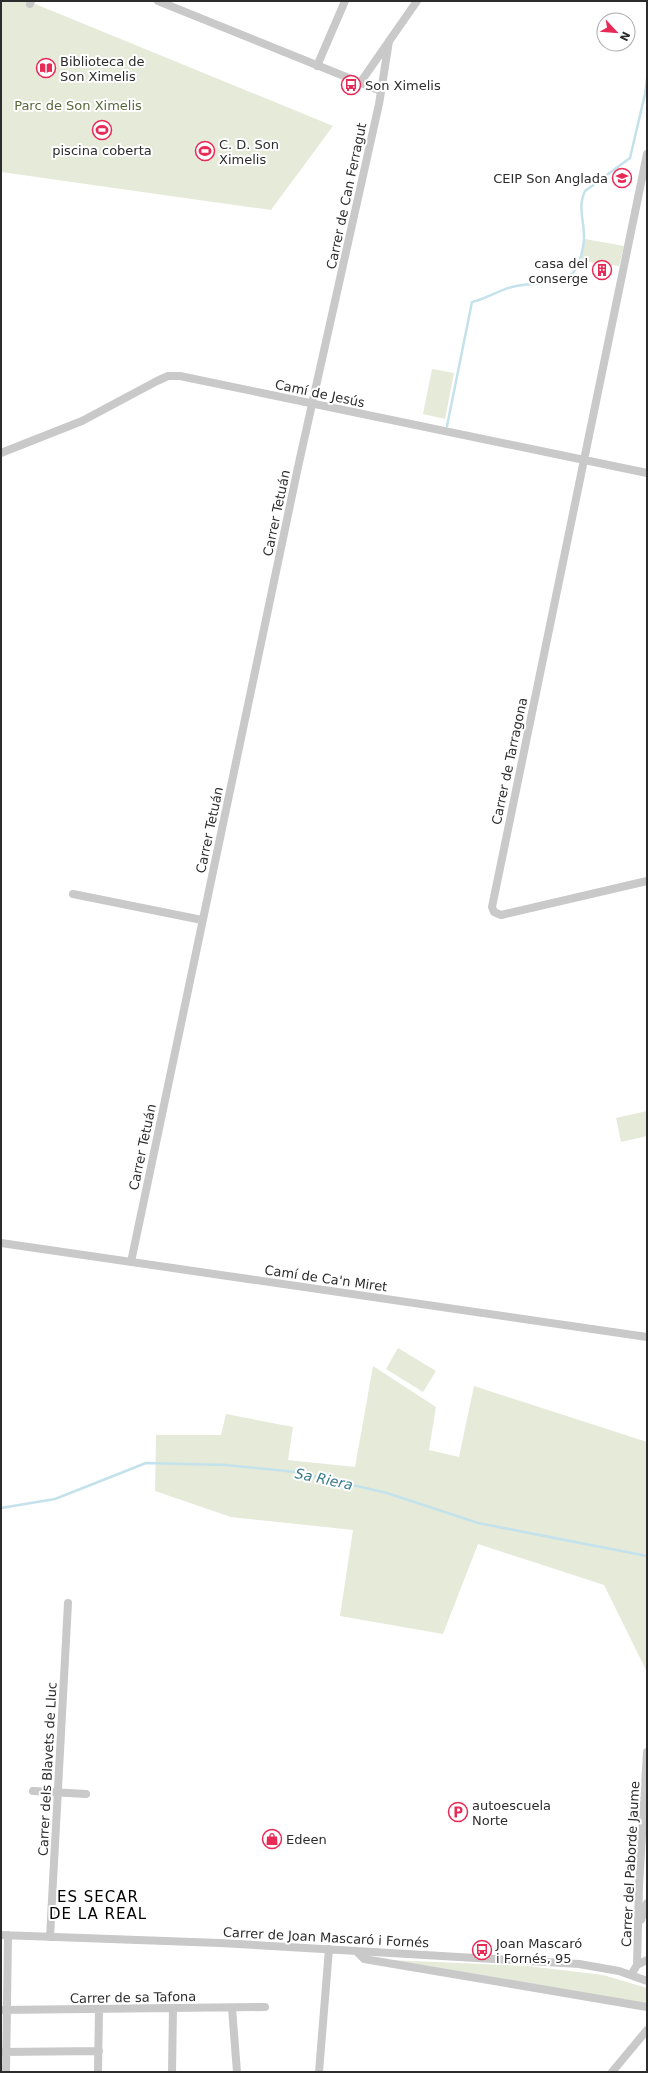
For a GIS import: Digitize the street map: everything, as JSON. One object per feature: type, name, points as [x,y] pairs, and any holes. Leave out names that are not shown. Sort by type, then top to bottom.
[{"type":"street","points":[[158,1],[317,66],[382,90]]},
{"type":"street","points":[[317,66],[345,1]]},
{"type":"street","name":"Carrer de Can Ferragut","points":[[312,404],[382,90],[389,41],[417,1]]},
{"type":"street","points":[[360,83],[389,41]]},
{"type":"street","points":[[583,460],[647,154]]},
{"type":"street","name":"Camí de Jesús","points":[[1,453],[82,421],[168,376],[187,378],[647,473]]},
{"type":"street","name":"Carrer Tetuán","points":[[131,1262],[312,404]]},
{"type":"street","name":"Carrer de Tarragona","points":[[583,460],[492,907],[494,912],[501,915],[647,881]]},
{"type":"street","points":[[73,894],[202,920]]},
{"type":"street","name":"Camí de Ca'n Miret","points":[[1,1243],[647,1337]]},
{"type":"street","name":"Carrer dels Blavets de Lluc","points":[[50,1937],[68,1603]]},
{"type":"street","name":"Carrer del Paborde Jaume","points":[[631,1975],[637,1965],[639,1886],[647,1752]]},
{"type":"street","points":[[33,1791],[86,1794]]},
{"type":"street","points":[[639,1926],[647,1904]]},
{"type":"street","points":[[4,1935],[3,2052],[6,2072]]},
{"type":"street","name":"Carrer de Joan Mascaró i Fornés","points":[[4,1935],[329,1949],[579,1964],[619,1971],[647,1981]]},
{"type":"street","points":[[319,2072],[329,1949]]},
{"type":"street","points":[[356,1951],[364,1959],[647,2007]]},
{"type":"street","points":[[637,1965],[647,1960]]},
{"type":"street","name":"Carrer de sa Tafona","points":[[4,2010],[265,2007]]},
{"type":"street","points":[[172,2072],[173,2008]]},
{"type":"street","points":[[232,2008],[237,2072]]},
{"type":"street","points":[[98,2072],[99,2010]]},
{"type":"street","points":[[612,2072],[647,2030]]},
{"type":"street","points":[[3,2052],[98,2051]]},
{"type":"green space","name":"Parc de Son Ximelis","points":[[1,1],[28,1],[333,126],[271,210],[1,172]]},
{"type":"green space","points":[[585,239],[624,246],[619,266],[581,261]]},
{"type":"green space","points":[[432,369],[454,373],[445,419],[423,414]]},
{"type":"green space","points":[[647,1111],[647,1136],[621,1142],[616,1118]]},
{"type":"green space","points":[[398,1348],[436,1371],[423,1392],[386,1369]]},
{"type":"green space","points":[[373,1366],[436,1407],[429,1450],[459,1457],[474,1386],[647,1442],[647,1672],[604,1585],[478,1544],[443,1634],[340,1616],[353,1530],[231,1517],[155,1491],[156,1435],[221,1435],[226,1414],[293,1427],[288,1460],[355,1467]]},
{"type":"green space","points":[[390,1960],[528,1966],[603,1975],[647,1988],[647,2005]]},
{"type":"waterway","points":[[447,426],[472,302],[512,287],[526,284],[560,281],[569,277],[576,270],[581,258],[584,240],[581,209],[585,191],[630,158],[645,94],[647,79]]},
{"type":"waterway","name":"Sa Riera","points":[[1,1508],[55,1499],[146,1463],[226,1465],[296,1472],[387,1493],[478,1523],[647,1556]]},
{"type":"place","name":"Biblioteca de Son Ximelis","points":[[46,68]]},
{"type":"place","name":"Son Ximelis","points":[[351,85]]},
{"type":"place","name":"piscina coberta","points":[[102,130]]},
{"type":"place","name":"C. D. Son Ximelis","points":[[205,151]]},
{"type":"place","name":"CEIP Son Anglada","points":[[622,178]]},
{"type":"place","name":"casa del conserge","points":[[602,270]]},
{"type":"place","name":"autoescuela Norte","points":[[458,1812]]},
{"type":"place","name":"Edeen","points":[[272,1839]]},
{"type":"place","name":"Joan Mascaró i Fornés, 95","points":[[482,1950]]},
{"type":"district","name":"ES SECAR DE LA REAL","points":[[98,1906]]}]
